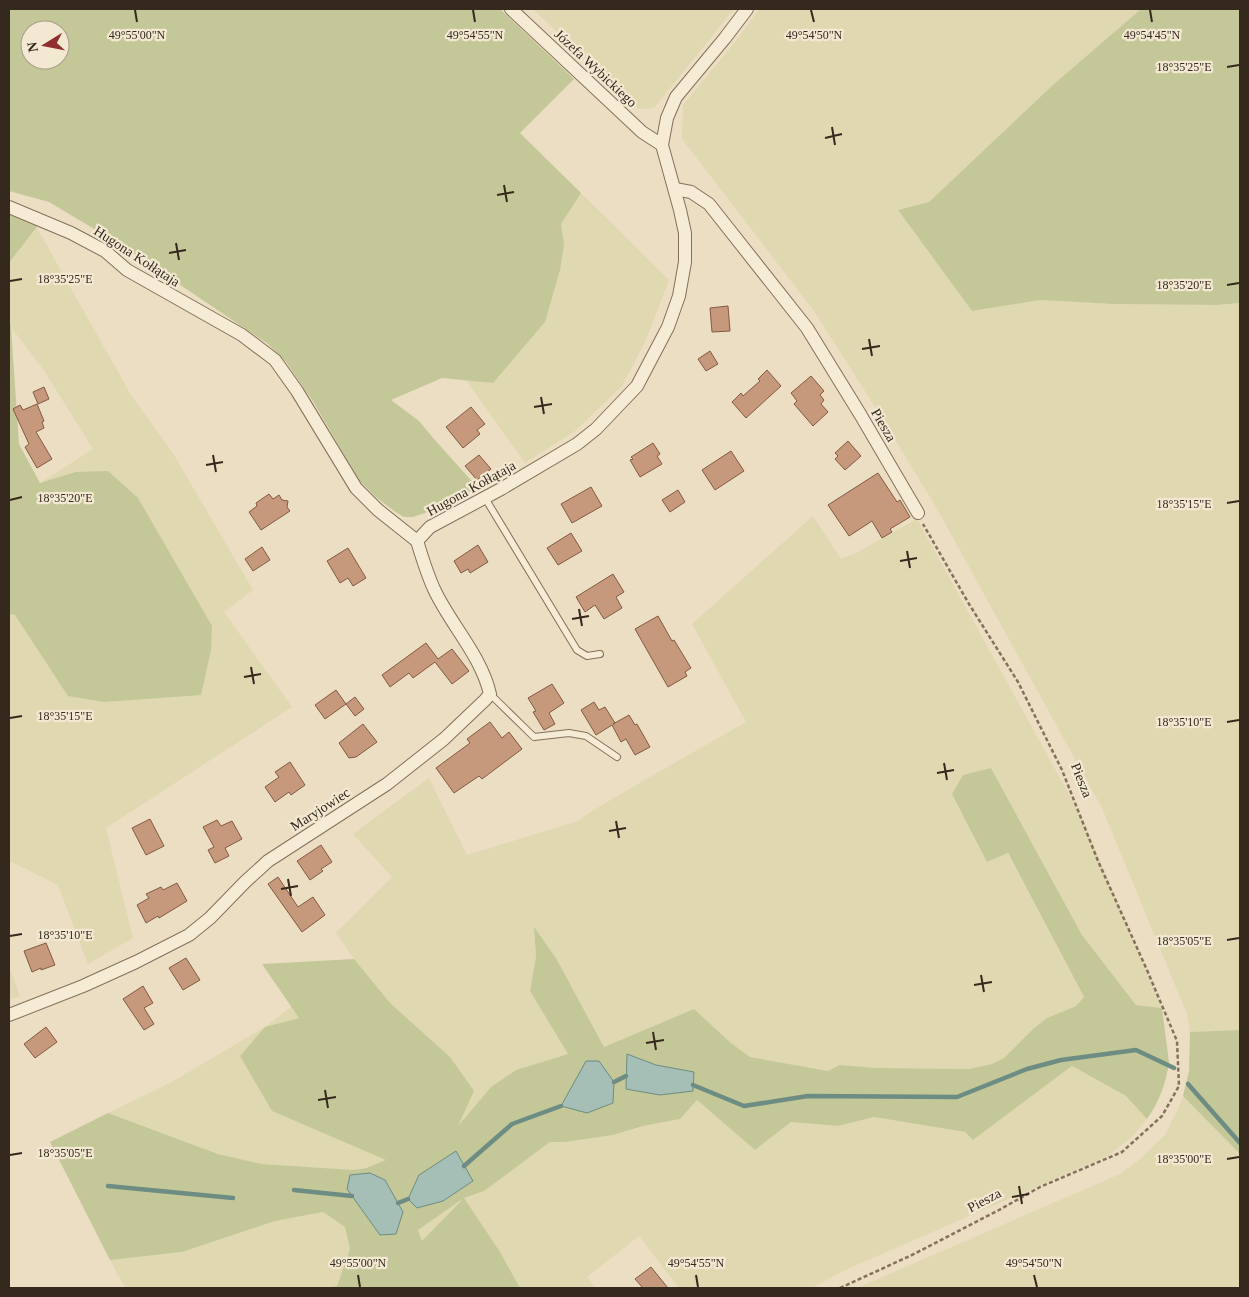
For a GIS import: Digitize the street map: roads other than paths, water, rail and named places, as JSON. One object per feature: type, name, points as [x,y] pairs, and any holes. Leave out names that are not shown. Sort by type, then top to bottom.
[{"type":"street","name":"Józefa Wybickiego","points":[[511,9],[642,132],[662,146]]},
{"type":"street","name":"Hugona Kołłątaja","points":[[9,208],[71,232],[105,251],[127,270],[242,335],[275,360],[297,391],[356,488],[378,510],[418,541],[430,527],[485,498],[577,444],[596,428],[636,386],[668,327],[679,296],[685,262],[685,233],[662,146],[666,118],[676,97],[747,9]]},
{"type":"street","name":"Piesza","points":[[675,190],[691,192],[709,204],[807,328],[918,513]]},
{"type":"street","points":[[418,541],[434,589],[467,645],[487,683],[490,694]]},
{"type":"street","name":"Maryjowiec","points":[[9,1015],[83,986],[190,935],[268,861],[388,784],[444,739],[490,694]]},
{"type":"lane","points":[[485,498],[577,650],[587,656],[600,654]]},
{"type":"lane","points":[[490,694],[534,737],[569,733],[586,736],[617,757]]},
{"type":"water","points":[[627,1054],[656,1065],[694,1072],[693,1091],[660,1095],[626,1089]]},
{"type":"water","points":[[586,1061],[599,1061],[614,1082],[613,1103],[587,1113],[561,1106]]},
{"type":"water","points":[[456,1151],[473,1181],[443,1201],[417,1208],[408,1199],[419,1175]]},
{"type":"water","points":[[370,1173],[385,1180],[403,1212],[396,1234],[380,1235],[347,1189],[350,1175]]},
{"type":"waterway","points":[[693,1085],[744,1106],[808,1096],[957,1097],[1027,1069],[1061,1060],[1136,1050],[1174,1068]]},
{"type":"waterway","points":[[614,1082],[626,1076]]},
{"type":"waterway","points":[[1188,1084],[1240,1143]]},
{"type":"waterway","points":[[464,1166],[512,1124],[561,1106]]},
{"type":"waterway","points":[[108,1186],[233,1198]]},
{"type":"waterway","points":[[294,1190],[352,1196]]},
{"type":"waterway","points":[[398,1203],[408,1199]]}]
